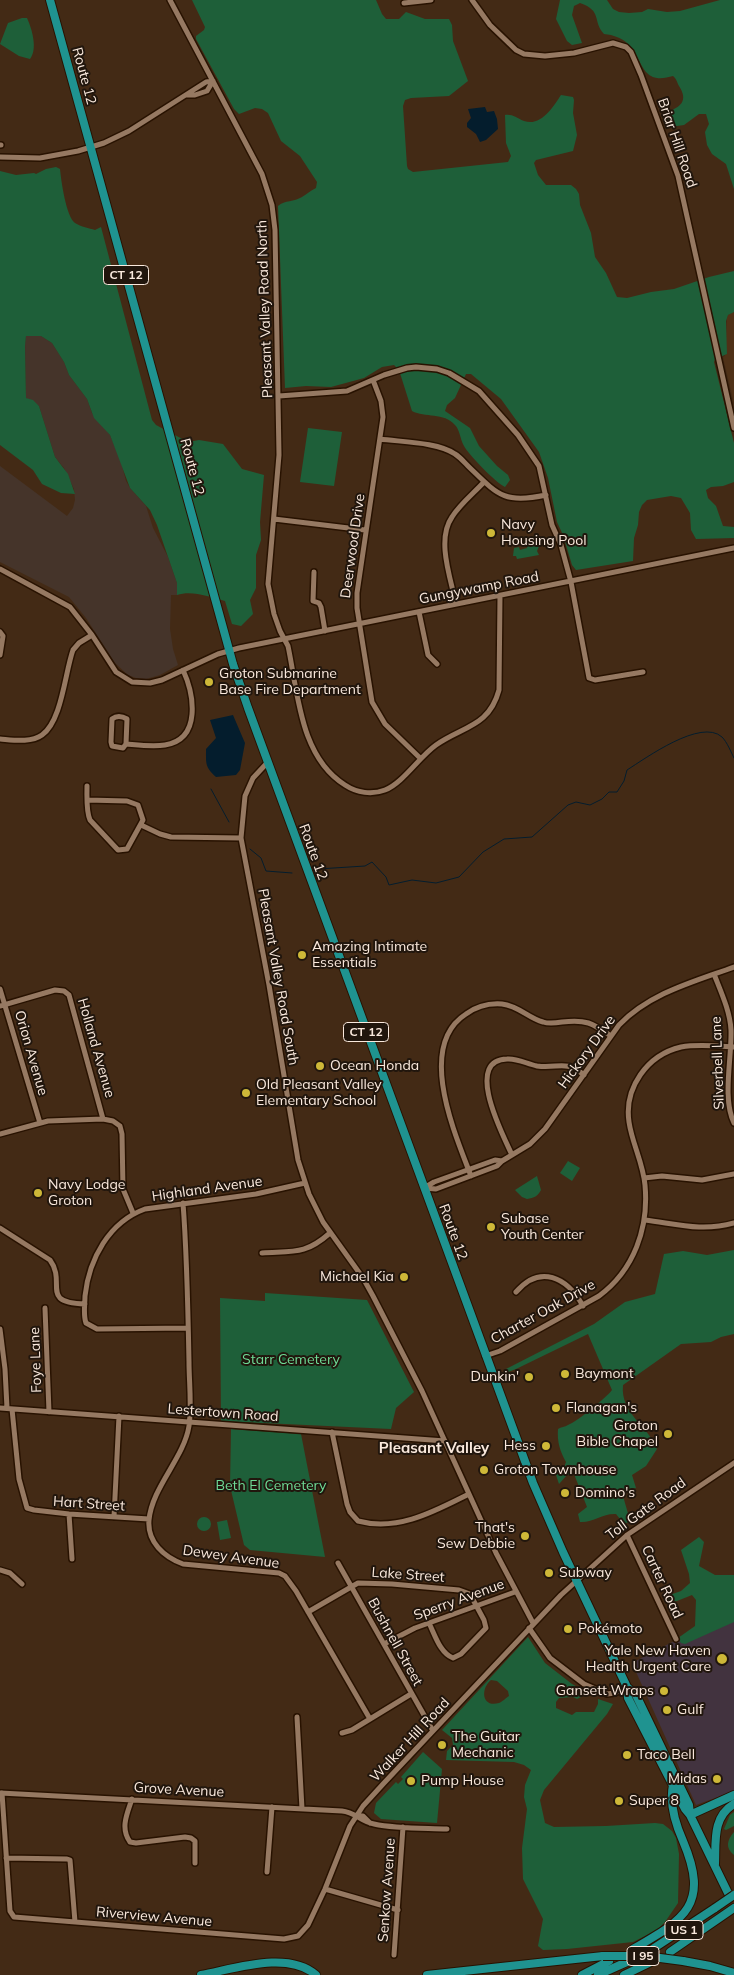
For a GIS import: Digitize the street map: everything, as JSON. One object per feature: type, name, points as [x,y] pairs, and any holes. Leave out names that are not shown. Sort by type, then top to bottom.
[{"type":"highway","name":"Route 12","points":[[50,0],[229,651],[267,763],[485,1356],[537,1491],[576,1580],[627,1687],[628,1698],[685,1811],[690,1815],[731,1894]]},
{"type":"highway","name":"Route 12","points":[[627,1687],[636,1695],[688,1802],[691,1810],[690,1815]]},
{"type":"highway","points":[[633,1949],[676,1922],[686,1909],[692,1894],[693,1869],[676,1822],[671,1800],[673,1785]]},
{"type":"highway","points":[[690,1815],[734,1795]]},
{"type":"highway","name":"US 1","points":[[715,1866],[717,1824],[724,1812],[734,1804]]},
{"type":"highway","name":"US 1","points":[[651,1950],[683,1931],[731,1894]]},
{"type":"highway","points":[[670,1952],[734,1908]]},
{"type":"highway","name":"I 95","points":[[427,1975],[645,1956],[684,1961],[734,1973]]},
{"type":"highway","points":[[582,1975],[606,1959]]},
{"type":"highway","points":[[598,1975],[629,1961]]},
{"type":"highway","points":[[201,1975],[284,1962],[301,1966],[316,1975]]},
{"type":"highway","points":[[624,1975],[651,1962]]},
{"type":"street","name":"Pleasant Valley Road North","points":[[170,0],[262,174],[272,205],[275,230],[279,455],[268,584],[274,614],[280,631],[286,638],[309,743],[317,758],[337,780],[358,791],[376,792],[392,786],[420,758],[438,744],[485,718],[494,704],[499,684],[500,596]]},
{"type":"street","points":[[404,3],[431,0]]},
{"type":"street","name":"Briar Hill Road","points":[[472,0],[490,26],[516,50],[524,54],[545,56],[574,53],[613,43],[631,52],[642,74],[678,176],[734,428]]},
{"type":"street","points":[[187,95],[195,95],[207,91],[213,81]]},
{"type":"street","points":[[0,157],[40,158],[90,148],[129,131],[206,82],[213,81]]},
{"type":"street","points":[[279,396],[347,390],[407,368],[426,368],[449,373],[470,384],[502,416],[532,454],[539,466],[552,525],[561,545],[571,582],[589,678],[595,680],[642,672]]},
{"type":"street","name":"Deerwood Drive","points":[[374,380],[383,409],[356,600],[372,702],[385,724],[420,758]]},
{"type":"street","points":[[380,439],[446,450],[455,454],[493,490],[504,496],[514,499],[529,499],[546,495]]},
{"type":"street","points":[[456,604],[444,546],[446,529],[452,516],[484,482]]},
{"type":"street","points":[[274,519],[366,530]]},
{"type":"street","name":"Gungywamp Road","points":[[0,568],[70,607],[92,635],[116,672],[132,682],[150,683],[229,651],[734,548]]},
{"type":"street","points":[[314,572],[313,601],[319,603],[321,607],[325,631]]},
{"type":"street","points":[[419,612],[428,655],[437,664]]},
{"type":"street","points":[[0,632],[3,640],[0,655]]},
{"type":"street","points":[[0,739],[33,739],[43,734],[57,712],[74,650],[79,643],[92,635]]},
{"type":"street","points":[[126,744],[127,719],[116,716],[112,719],[112,746],[123,748],[126,744],[166,745],[180,738],[186,732],[193,709],[192,698],[183,670]]},
{"type":"street","name":"Pleasant Valley Road South","points":[[267,763],[253,778],[245,796],[241,838],[269,985],[298,1160],[305,1183],[330,1233],[363,1278],[373,1296],[422,1391],[531,1626],[550,1658],[584,1684],[607,1694],[615,1693],[627,1687]]},
{"type":"street","points":[[87,786],[88,816],[90,820],[118,850],[124,851],[141,825],[142,815],[138,805],[134,802],[88,800]]},
{"type":"street","points":[[141,825],[171,837],[241,838]]},
{"type":"street","name":"Hickory Drive","points":[[424,1188],[436,1189],[497,1166],[502,1160],[530,1144],[545,1129],[626,1017],[647,1002],[674,988],[734,967]]},
{"type":"street","name":"Silverbell Lane","points":[[714,974],[728,1012],[731,1032],[730,1115],[734,1123]]},
{"type":"street","name":"Orion Avenue","points":[[0,989],[2,1005],[40,1123]]},
{"type":"street","name":"Holland Avenue","points":[[2,1005],[55,990],[64,991],[69,995],[103,1119]]},
{"type":"street","points":[[471,1176],[452,1125],[445,1098],[443,1078],[445,1043],[451,1029],[462,1016],[483,1006],[501,1004],[518,1008],[544,1022],[577,1020],[588,1022],[611,1036]]},
{"type":"street","name":"Charter Oak Drive","points":[[485,1356],[583,1306],[610,1288],[621,1276],[637,1248],[645,1220],[644,1178],[628,1119],[633,1085],[653,1061],[672,1050],[691,1046],[732,1047]]},
{"type":"street","points":[[512,1155],[493,1112],[488,1094],[486,1076],[490,1069],[501,1060],[507,1058],[540,1066],[570,1065],[584,1074]]},
{"type":"street","points":[[0,1134],[40,1123],[61,1120],[103,1119],[113,1121],[120,1126],[122,1134],[123,1189],[134,1213]]},
{"type":"street","name":"Hickory Drive","points":[[424,1188],[495,1160],[502,1160]]},
{"type":"street","points":[[644,1178],[667,1176],[702,1180],[734,1174]]},
{"type":"street","name":"Highland Avenue","points":[[188,1328],[97,1329],[86,1323],[84,1319],[85,1304],[90,1268],[98,1250],[107,1237],[134,1213],[145,1209],[183,1202],[256,1194],[305,1183]]},
{"type":"street","points":[[149,1519],[159,1489],[180,1450],[189,1421],[188,1328],[183,1202]]},
{"type":"street","points":[[645,1220],[692,1228],[711,1228],[734,1224]]},
{"type":"street","points":[[0,1228],[50,1260],[56,1273],[55,1288],[58,1296],[64,1301],[85,1304]]},
{"type":"street","points":[[262,1252],[306,1249],[316,1245],[330,1233]]},
{"type":"street","points":[[516,1292],[525,1281],[536,1277],[553,1278],[570,1288],[583,1306]]},
{"type":"street","name":"Foye Lane","points":[[45,1308],[49,1412]]},
{"type":"street","points":[[0,1329],[10,1409]]},
{"type":"street","name":"Lestertown Road","points":[[0,1408],[445,1441]]},
{"type":"street","name":"Hart Street","points":[[10,1409],[19,1479],[27,1508],[69,1514],[149,1519]]},
{"type":"street","points":[[114,1517],[119,1416]]},
{"type":"street","points":[[332,1432],[347,1504],[354,1518],[358,1521],[386,1525],[398,1524],[428,1514],[469,1494]]},
{"type":"street","name":"Toll Gate Road","points":[[576,1580],[627,1535],[734,1463]]},
{"type":"street","points":[[69,1514],[72,1559]]},
{"type":"street","name":"Dewey Avenue","points":[[149,1519],[153,1539],[158,1549],[171,1560],[183,1564],[279,1573],[285,1576],[370,1718]]},
{"type":"street","name":"Carter Road","points":[[627,1535],[676,1639]]},
{"type":"street","name":"Bushnell Street","points":[[338,1563],[411,1694],[434,1731]]},
{"type":"street","points":[[0,1570],[10,1572],[22,1584]]},
{"type":"street","name":"Walker Hill Road","points":[[295,1938],[308,1925],[356,1816],[531,1626],[576,1580]]},
{"type":"street","name":"Lake Street","points":[[308,1612],[358,1583],[459,1590],[470,1594],[476,1606]]},
{"type":"street","name":"Sperry Avenue","points":[[384,1644],[415,1628],[515,1592]]},
{"type":"street","points":[[429,1623],[447,1656],[453,1658],[461,1654],[486,1628],[476,1606]]},
{"type":"street","points":[[342,1733],[411,1694]]},
{"type":"street","points":[[298,1717],[302,1809]]},
{"type":"street","points":[[1,1793],[6,1858],[70,1860],[74,1922]]},
{"type":"street","name":"Grove Avenue","points":[[1,1793],[346,1811],[371,1824],[403,1827]]},
{"type":"street","points":[[132,1799],[125,1828],[126,1836],[130,1842],[191,1838],[194,1841],[194,1863]]},
{"type":"street","points":[[267,1872],[272,1807]]},
{"type":"street","points":[[403,1827],[447,1829]]},
{"type":"street","name":"Senkow Avenue","points":[[394,1955],[403,1827]]},
{"type":"street","name":"Riverview Avenue","points":[[6,1858],[12,1916],[275,1938],[295,1938]]},
{"type":"street","points":[[325,1889],[398,1910]]},
{"type":"shaded area","points":[[734,312],[734,403],[723,357],[725,356],[727,318],[728,315]]},
{"type":"shaded area","points":[[26,336],[41,336],[52,343],[64,362],[69,375],[87,399],[92,413],[110,435],[120,458],[126,481],[146,506],[153,528],[168,557],[177,583],[177,595],[171,595],[170,629],[178,665],[160,675],[146,679],[128,675],[115,663],[86,618],[69,597],[0,562],[0,466],[67,516],[73,508],[75,500],[74,489],[64,468],[55,457],[39,406],[26,398]]},
{"type":"shaded area","points":[[734,1617],[734,1791],[696,1805],[632,1663],[682,1637]]},
{"type":"green space","points":[[192,0],[376,0],[386,19],[399,19],[406,12],[425,19],[449,19],[452,25],[453,41],[468,81],[449,96],[405,100],[403,106],[407,166],[413,172],[508,162],[511,156],[506,143],[505,115],[524,121],[536,121],[546,115],[561,95],[573,97],[573,113],[577,135],[573,151],[536,160],[534,163],[538,175],[546,185],[571,185],[576,189],[591,233],[595,257],[606,273],[617,297],[627,298],[674,289],[734,271],[734,312],[728,315],[726,321],[727,354],[715,359],[714,362],[734,443],[734,482],[723,486],[711,487],[706,490],[708,498],[716,506],[723,526],[734,527],[734,538],[696,539],[691,530],[690,513],[681,498],[671,496],[647,500],[639,512],[634,538],[633,561],[576,570],[572,565],[557,522],[548,478],[539,452],[501,399],[471,374],[466,374],[455,398],[447,405],[445,411],[470,428],[479,446],[508,475],[510,480],[505,487],[471,456],[464,446],[457,427],[451,421],[412,411],[399,370],[394,365],[382,367],[364,378],[331,387],[306,386],[285,388],[278,206],[302,197],[316,188],[317,182],[300,156],[281,141],[268,113],[262,109],[255,108],[239,114],[234,109],[196,39],[196,36],[205,27]]},
{"type":"green space","points":[[560,0],[607,0],[613,9],[629,13],[642,12],[648,9],[667,12],[680,11],[720,0],[734,0],[734,189],[726,164],[712,154],[707,145],[705,132],[709,124],[706,114],[699,114],[684,125],[670,127],[665,118],[666,112],[679,106],[683,100],[682,91],[674,77],[657,78],[650,75],[626,42],[617,37],[604,34],[598,25],[592,9],[580,3],[574,6],[572,15],[582,43],[572,45],[567,41],[556,19]]},
{"type":"green space","points":[[27,18],[31,28],[34,50],[30,59],[19,56],[0,44],[8,23]]},
{"type":"green space","points":[[56,167],[60,169],[64,198],[69,214],[75,223],[95,230],[101,227],[152,420],[156,425],[188,442],[199,440],[223,444],[242,469],[264,475],[260,522],[261,540],[256,555],[256,588],[250,600],[253,614],[241,626],[232,624],[225,601],[189,593],[177,595],[177,583],[150,510],[130,488],[110,435],[94,418],[87,399],[69,375],[64,362],[52,343],[41,336],[26,336],[26,398],[33,400],[39,406],[55,457],[68,474],[75,494],[61,493],[42,484],[33,470],[0,445],[0,171],[16,175],[36,174]]},
{"type":"green space","points":[[308,428],[342,432],[334,486],[300,482]]},
{"type":"green space","points":[[535,536],[540,544],[537,551],[539,555],[517,559],[516,556],[513,556],[514,548],[519,547],[520,550],[527,548],[528,539]]},
{"type":"green space","points":[[568,1161],[580,1168],[572,1181],[560,1173]]},
{"type":"green space","points":[[537,1176],[541,1190],[539,1194],[527,1199],[515,1190]]},
{"type":"green space","points":[[734,1250],[734,1334],[711,1342],[681,1344],[623,1385],[623,1395],[630,1412],[657,1449],[646,1466],[632,1475],[636,1488],[630,1489],[623,1496],[629,1522],[624,1524],[616,1514],[611,1514],[580,1522],[578,1514],[587,1507],[574,1474],[567,1475],[559,1484],[556,1475],[563,1470],[566,1462],[559,1446],[558,1429],[578,1419],[598,1404],[612,1390],[588,1334],[516,1369],[508,1372],[506,1369],[594,1324],[625,1302],[655,1294],[664,1254],[683,1251],[707,1255]]},
{"type":"green space","name":"Starr Cemetery","points":[[265,1293],[367,1300],[414,1392],[396,1408],[391,1429],[221,1421],[220,1298],[265,1301]]},
{"type":"green space","name":"Beth El Cemetery","points":[[231,1429],[301,1434],[325,1557],[250,1550],[244,1545],[230,1486]]},
{"type":"green space","points":[[204,1517],[209,1519],[211,1524],[209,1529],[204,1531],[199,1529],[197,1524],[199,1519]]},
{"type":"green space","points":[[227,1520],[231,1538],[220,1540],[217,1522]]},
{"type":"green space","points":[[699,1537],[704,1542],[699,1566],[715,1575],[734,1575],[734,1622],[685,1644],[681,1643],[678,1638],[695,1626],[696,1600],[692,1595],[677,1601],[665,1602],[664,1597],[681,1591],[690,1583],[681,1550]]},
{"type":"green space","points":[[528,1637],[545,1663],[572,1684],[589,1693],[577,1699],[573,1697],[559,1698],[556,1702],[556,1708],[572,1715],[576,1712],[594,1712],[598,1699],[613,1704],[607,1714],[544,1790],[540,1800],[545,1823],[554,1827],[655,1823],[663,1824],[672,1831],[676,1838],[679,1854],[678,1903],[665,1922],[657,1930],[633,1942],[567,1949],[543,1950],[538,1946],[543,1919],[523,1879],[522,1848],[527,1809],[524,1797],[525,1785],[531,1770],[524,1765],[514,1762],[446,1760],[447,1751],[453,1745],[452,1738],[442,1730]],"holes":[[[491,1680],[497,1681],[508,1691],[509,1696],[499,1703],[489,1703],[484,1697],[485,1688]]]},
{"type":"green space","points":[[423,1752],[442,1769],[437,1823],[381,1819],[374,1813],[376,1803],[396,1782],[398,1784],[403,1779],[401,1777]]},
{"type":"green space","points":[[734,1812],[734,1826],[726,1830],[724,1829],[730,1815]]},
{"type":"green space","points":[[734,1832],[734,1855],[729,1850],[728,1844]]},
{"type":"water","points":[[485,107],[487,112],[494,111],[498,129],[486,140],[480,142],[476,134],[467,127],[467,123],[471,118],[468,109]]},
{"type":"water","points":[[233,715],[245,743],[240,770],[236,775],[216,777],[208,768],[206,762],[206,749],[216,738],[210,720]]},
{"type":"waterway","points":[[318,869],[365,866],[372,862],[386,877],[389,885],[412,880],[436,883],[459,877],[483,852],[504,839],[532,837],[568,805],[576,802],[590,805],[602,799],[609,792],[617,792],[624,781],[627,770],[674,742],[701,732],[713,732],[724,739],[734,758]]},
{"type":"waterway","points":[[211,789],[229,822]]},
{"type":"waterway","points":[[250,849],[261,858],[266,871],[292,873]]},
{"type":"place","name":"Navy Housing Pool","points":[[491,533]]},
{"type":"place","name":"Groton Submarine Base Fire Department","points":[[209,682]]},
{"type":"place","name":"Amazing Intimate Essentials","points":[[302,955]]},
{"type":"place","name":"Ocean Honda","points":[[320,1066]]},
{"type":"place","name":"Old Pleasant Valley Elementary School","points":[[246,1093]]},
{"type":"place","name":"Navy Lodge Groton","points":[[38,1193]]},
{"type":"place","name":"Subase Youth Center","points":[[491,1227]]},
{"type":"place","name":"Michael Kia","points":[[404,1277]]},
{"type":"place","name":"Baymont","points":[[565,1374]]},
{"type":"place","name":"Dunkin'","points":[[529,1377]]},
{"type":"place","name":"Flanagan's","points":[[556,1408]]},
{"type":"place","name":"Groton Bible Chapel","points":[[668,1434]]},
{"type":"place","name":"Hess","points":[[546,1446]]},
{"type":"place","name":"Groton Townhouse","points":[[484,1470]]},
{"type":"place","name":"Domino's","points":[[565,1493]]},
{"type":"place","name":"That's Sew Debbie","points":[[525,1536]]},
{"type":"place","name":"Subway","points":[[549,1573]]},
{"type":"place","name":"Pokémoto","points":[[568,1629]]},
{"type":"place","name":"Yale New Haven Health Urgent Care","points":[[722,1659]]},
{"type":"place","name":"Gansett Wraps","points":[[664,1691]]},
{"type":"place","name":"Gulf","points":[[667,1710]]},
{"type":"place","name":"The Guitar Mechanic","points":[[442,1745]]},
{"type":"place","name":"Taco Bell","points":[[627,1755]]},
{"type":"place","name":"Midas","points":[[717,1779]]},
{"type":"place","name":"Pump House","points":[[411,1781]]},
{"type":"place","name":"Super 8","points":[[619,1801]]},
{"type":"district","name":"Pleasant Valley","points":[[434,1448]]}]
